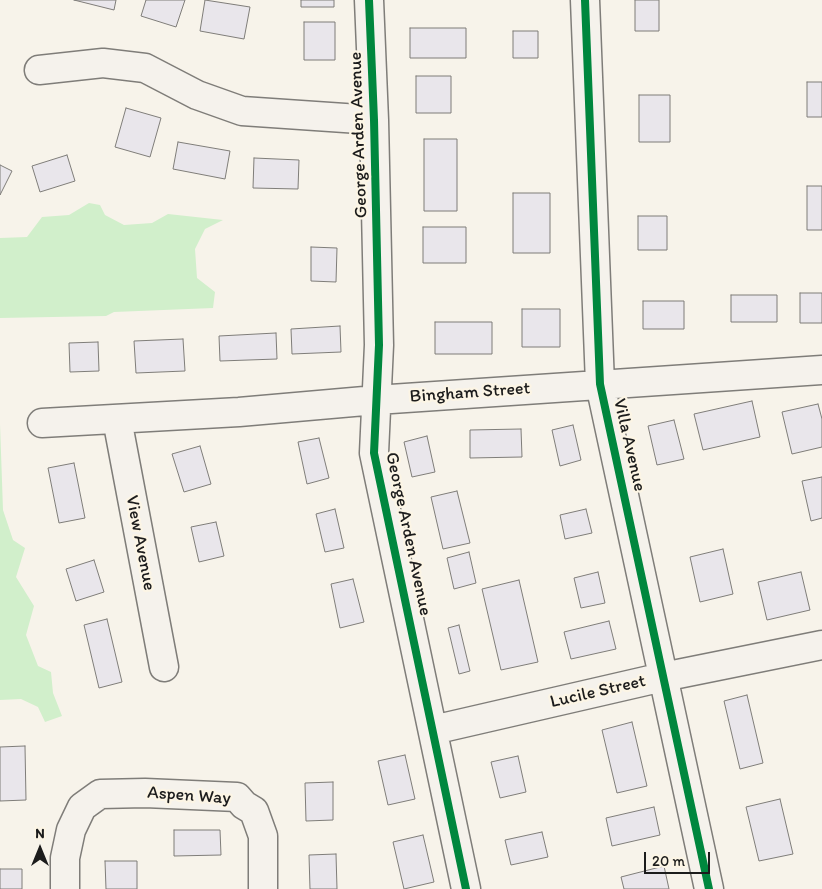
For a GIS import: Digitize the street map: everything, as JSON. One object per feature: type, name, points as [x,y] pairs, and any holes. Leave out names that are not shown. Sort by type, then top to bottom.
[{"type":"street","name":"George Arden Avenue","points":[[369,0],[374,120],[378,345],[374,453],[466,889]]},
{"type":"street","name":"Villa Avenue","points":[[585,0],[600,384],[709,889]]},
{"type":"street","points":[[39,70],[103,63],[145,68],[197,95],[242,110],[374,120]]},
{"type":"street","name":"Bingham Street","points":[[42,423],[240,412],[376,400],[822,370]]},
{"type":"street","name":"View Avenue","points":[[118,419],[164,667]]},
{"type":"street","name":"Lucile Street","points":[[433,730],[663,677],[822,645]]},
{"type":"street","name":"Aspen Way","points":[[65,889],[65,860],[71,830],[82,806],[100,794],[145,793],[237,797],[244,805],[254,811],[263,836],[263,889]]},
{"type":"green space","points":[[89,203],[100,205],[105,215],[124,225],[152,223],[168,214],[223,220],[205,229],[195,249],[197,278],[215,292],[213,308],[114,312],[106,316],[0,318],[0,238],[27,237],[42,217],[69,215]]},
{"type":"green space","points":[[0,424],[3,510],[13,540],[25,548],[16,577],[34,606],[26,635],[38,666],[51,672],[53,693],[62,716],[45,722],[38,707],[21,699],[0,700]]},
{"type":"building","points":[[74,0],[116,0],[114,10]]},
{"type":"building","points":[[146,0],[185,0],[176,27],[141,16]]},
{"type":"building","points":[[205,0],[250,7],[244,39],[200,31]]},
{"type":"building","points":[[301,0],[334,0],[334,7],[301,7]]},
{"type":"building","points":[[635,0],[659,0],[659,31],[635,31]]},
{"type":"building","points":[[304,22],[335,22],[335,60],[304,60]]},
{"type":"building","points":[[410,28],[466,28],[466,58],[410,58]]},
{"type":"building","points":[[513,31],[538,31],[538,58],[513,58]]},
{"type":"building","points":[[416,76],[451,76],[451,113],[416,113]]},
{"type":"building","points":[[807,82],[822,82],[822,117],[807,117]]},
{"type":"building","points":[[639,95],[670,95],[670,142],[639,142]]},
{"type":"building","points":[[126,108],[161,118],[150,157],[115,147]]},
{"type":"building","points":[[424,139],[457,139],[457,211],[424,211]]},
{"type":"building","points":[[178,142],[230,151],[225,179],[173,169]]},
{"type":"building","points":[[67,155],[75,181],[40,192],[32,166]]},
{"type":"building","points":[[254,158],[299,160],[298,189],[253,188]]},
{"type":"building","points":[[0,165],[12,171],[0,195]]},
{"type":"building","points":[[807,186],[822,186],[822,230],[807,230]]},
{"type":"building","points":[[513,193],[550,193],[550,253],[513,253]]},
{"type":"building","points":[[638,216],[667,216],[667,250],[638,250]]},
{"type":"building","points":[[423,227],[466,227],[466,263],[423,263]]},
{"type":"building","points":[[311,247],[337,248],[336,282],[311,281]]},
{"type":"building","points":[[800,293],[822,293],[822,323],[800,323]]},
{"type":"building","points":[[731,295],[777,295],[777,322],[731,322]]},
{"type":"building","points":[[643,301],[684,301],[684,329],[643,329]]},
{"type":"building","points":[[522,309],[560,309],[560,347],[522,347]]},
{"type":"building","points":[[435,322],[492,322],[492,354],[435,354]]},
{"type":"building","points":[[340,326],[341,352],[292,354],[291,329]]},
{"type":"building","points":[[276,333],[277,359],[220,361],[219,336]]},
{"type":"building","points":[[183,339],[185,371],[136,373],[134,341]]},
{"type":"building","points":[[98,342],[99,371],[70,372],[69,343]]},
{"type":"building","points":[[752,401],[760,437],[703,450],[694,414]]},
{"type":"building","points":[[818,404],[822,419],[822,447],[792,454],[782,412]]},
{"type":"building","points":[[674,420],[684,459],[657,465],[648,426]]},
{"type":"building","points":[[573,425],[581,460],[560,466],[552,430]]},
{"type":"building","points":[[521,429],[522,457],[470,458],[470,430]]},
{"type":"building","points":[[427,436],[435,472],[412,477],[404,442]]},
{"type":"building","points":[[319,438],[329,478],[307,484],[298,442]]},
{"type":"building","points":[[200,446],[211,484],[184,492],[172,454]]},
{"type":"building","points":[[74,463],[85,518],[59,523],[48,468]]},
{"type":"building","points":[[822,477],[822,518],[811,521],[802,481]]},
{"type":"building","points":[[457,491],[470,543],[443,549],[431,497]]},
{"type":"building","points":[[335,509],[344,548],[325,552],[316,514]]},
{"type":"building","points":[[586,509],[592,533],[565,539],[560,515]]},
{"type":"building","points":[[216,522],[224,556],[199,562],[191,527]]},
{"type":"building","points":[[723,549],[733,594],[700,602],[690,557]]},
{"type":"building","points":[[469,552],[476,583],[454,589],[447,558]]},
{"type":"building","points":[[94,560],[104,592],[76,601],[66,569]]},
{"type":"building","points":[[598,572],[605,603],[581,608],[574,578]]},
{"type":"building","points":[[801,572],[810,610],[767,620],[758,582]]},
{"type":"building","points":[[353,579],[364,622],[340,628],[331,584]]},
{"type":"building","points":[[519,580],[538,662],[501,670],[482,589]]},
{"type":"building","points":[[107,619],[122,682],[99,688],[84,625]]},
{"type":"building","points":[[609,621],[616,649],[571,659],[564,632]]},
{"type":"building","points":[[459,625],[470,671],[459,674],[448,628]]},
{"type":"building","points":[[747,695],[763,763],[740,769],[724,701]]},
{"type":"building","points":[[632,722],[647,786],[617,793],[602,730]]},
{"type":"building","points":[[25,746],[26,800],[0,801],[0,747]]},
{"type":"building","points":[[405,755],[415,799],[388,805],[378,761]]},
{"type":"building","points":[[518,756],[526,792],[500,798],[491,762]]},
{"type":"building","points":[[333,782],[333,820],[306,821],[305,783]]},
{"type":"building","points":[[780,799],[793,854],[759,861],[746,807]]},
{"type":"building","points":[[654,807],[660,835],[612,846],[606,818]]},
{"type":"building","points":[[174,830],[220,830],[221,855],[174,856]]},
{"type":"building","points":[[542,832],[548,857],[511,865],[505,840]]},
{"type":"building","points":[[423,835],[434,882],[404,889],[393,842]]},
{"type":"building","points":[[336,854],[337,889],[310,889],[309,855]]},
{"type":"building","points":[[105,861],[137,861],[137,889],[106,889]]},
{"type":"building","points":[[664,866],[669,889],[624,889],[621,877]]},
{"type":"building","points":[[0,869],[22,869],[22,889],[0,889]]},
{"type":"cycle path","points":[[369,0],[374,120],[379,345],[374,453],[466,889]]},
{"type":"cycle path","points":[[585,0],[600,384],[709,889]]}]
